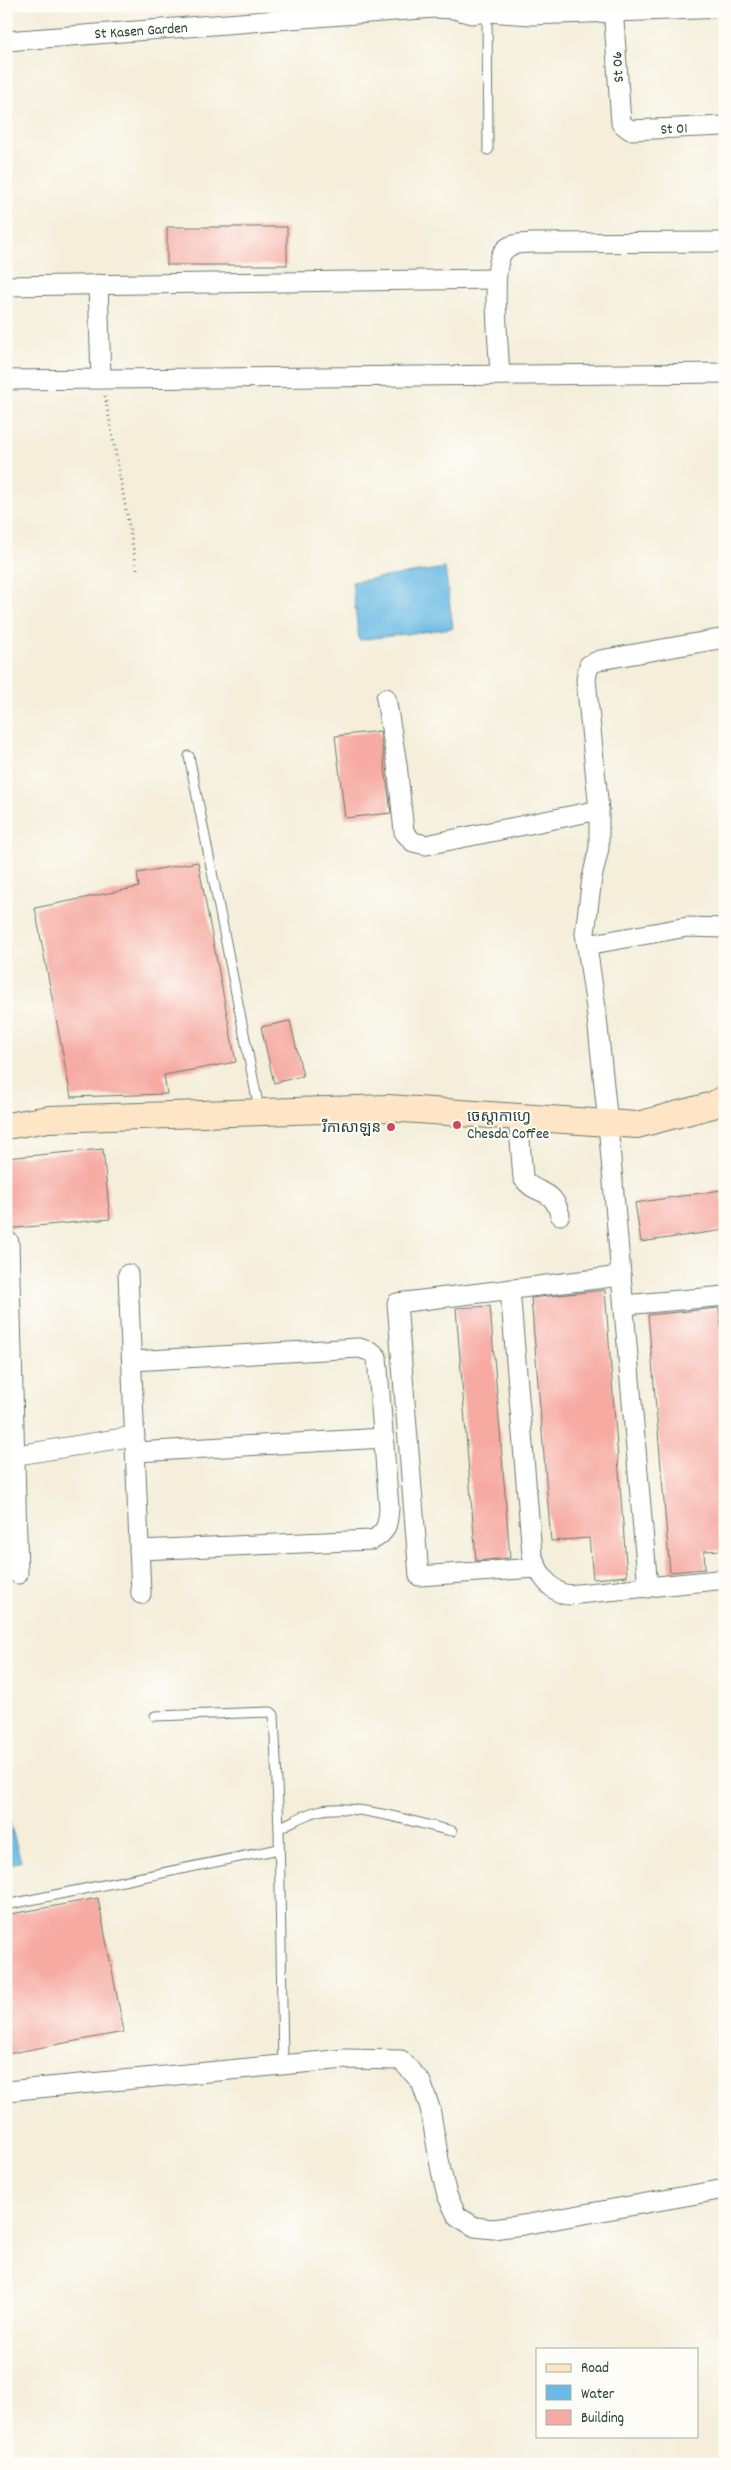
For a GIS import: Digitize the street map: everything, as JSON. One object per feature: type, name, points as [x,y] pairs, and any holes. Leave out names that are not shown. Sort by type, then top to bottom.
[{"type":"street","name":"St Kasen Garden","points":[[6,41],[434,8],[531,16],[613,10],[725,8]]},
{"type":"street","name":"St 06","points":[[613,10],[620,123],[623,127]]},
{"type":"street","name":"St 01","points":[[623,127],[630,130],[725,126]]},
{"type":"street","points":[[500,375],[496,271],[502,253],[509,246],[531,242],[725,242]]},
{"type":"street","points":[[6,286],[496,279]]},
{"type":"street","points":[[98,284],[101,378]]},
{"type":"street","points":[[6,380],[725,373]]},
{"type":"street","points":[[648,1588],[608,1124],[585,933],[592,878],[599,848],[599,810],[586,679],[589,665],[600,660],[725,638]]},
{"type":"street","points":[[386,698],[397,764],[404,832],[413,842],[426,845],[599,810]]},
{"type":"street","points":[[587,945],[687,927],[725,928]]},
{"type":"street","points":[[6,1126],[49,1119],[388,1108],[636,1125],[661,1121],[713,1106],[725,1098]]},
{"type":"street","points":[[518,1116],[523,1178],[528,1186],[544,1191],[556,1201],[560,1215]]},
{"type":"street","points":[[9,1242],[11,1456],[18,1574]]},
{"type":"street","points":[[128,1274],[141,1594]]},
{"type":"street","points":[[536,1568],[419,1576],[398,1302],[621,1276]]},
{"type":"street","points":[[510,1289],[532,1554],[536,1568],[553,1588],[562,1594],[648,1588],[725,1578]]},
{"type":"street","points":[[624,1305],[725,1296]]},
{"type":"street","points":[[132,1361],[359,1348],[372,1352],[377,1357],[384,1438],[388,1525],[382,1536],[372,1540],[139,1550]]},
{"type":"street","points":[[11,1456],[136,1444],[384,1438]]},
{"type":"street","points":[[6,2091],[345,2059],[401,2060],[421,2082],[430,2108],[447,2195],[457,2216],[475,2227],[493,2229],[523,2225],[725,2189]]},
{"type":"lane","points":[[475,11],[488,150]]},
{"type":"lane","points":[[189,756],[260,1113]]},
{"type":"lane","points":[[155,1716],[271,1712],[274,1715],[279,1828],[283,2066]]},
{"type":"lane","points":[[279,1828],[319,1811],[337,1808],[358,1810],[452,1831]]},
{"type":"lane","points":[[6,1905],[279,1849]]},
{"type":"path","points":[[101,378],[137,569]]},
{"type":"water","points":[[445,568],[453,628],[359,640],[352,582]]},
{"type":"water","points":[[6,1809],[21,1861],[6,1866]]},
{"type":"building","points":[[167,227],[287,227],[287,265],[167,265]]},
{"type":"building","points":[[380,731],[391,813],[345,818],[335,736]]},
{"type":"building","points":[[198,862],[236,1062],[164,1075],[167,1094],[71,1097],[35,908],[139,887],[137,873]]},
{"type":"building","points":[[290,1021],[303,1076],[274,1083],[261,1027]]},
{"type":"building","points":[[103,1149],[110,1219],[6,1229],[6,1158]]},
{"type":"building","points":[[721,1190],[725,1230],[641,1242],[635,1203]]},
{"type":"building","points":[[605,1290],[627,1576],[593,1579],[589,1538],[551,1541],[531,1298]]},
{"type":"building","points":[[490,1306],[510,1558],[476,1561],[456,1308]]},
{"type":"building","points":[[719,1308],[725,1366],[725,1550],[704,1551],[705,1569],[670,1572],[648,1315]]},
{"type":"building","points":[[98,1898],[124,2032],[6,2054],[6,1915]]},
{"type":"place","name":"ចេស្ដាកាហ្វេ Chesda Coffee","points":[[457,1125]]},
{"type":"place","name":"រីកាសាឡន","points":[[391,1127]]}]
